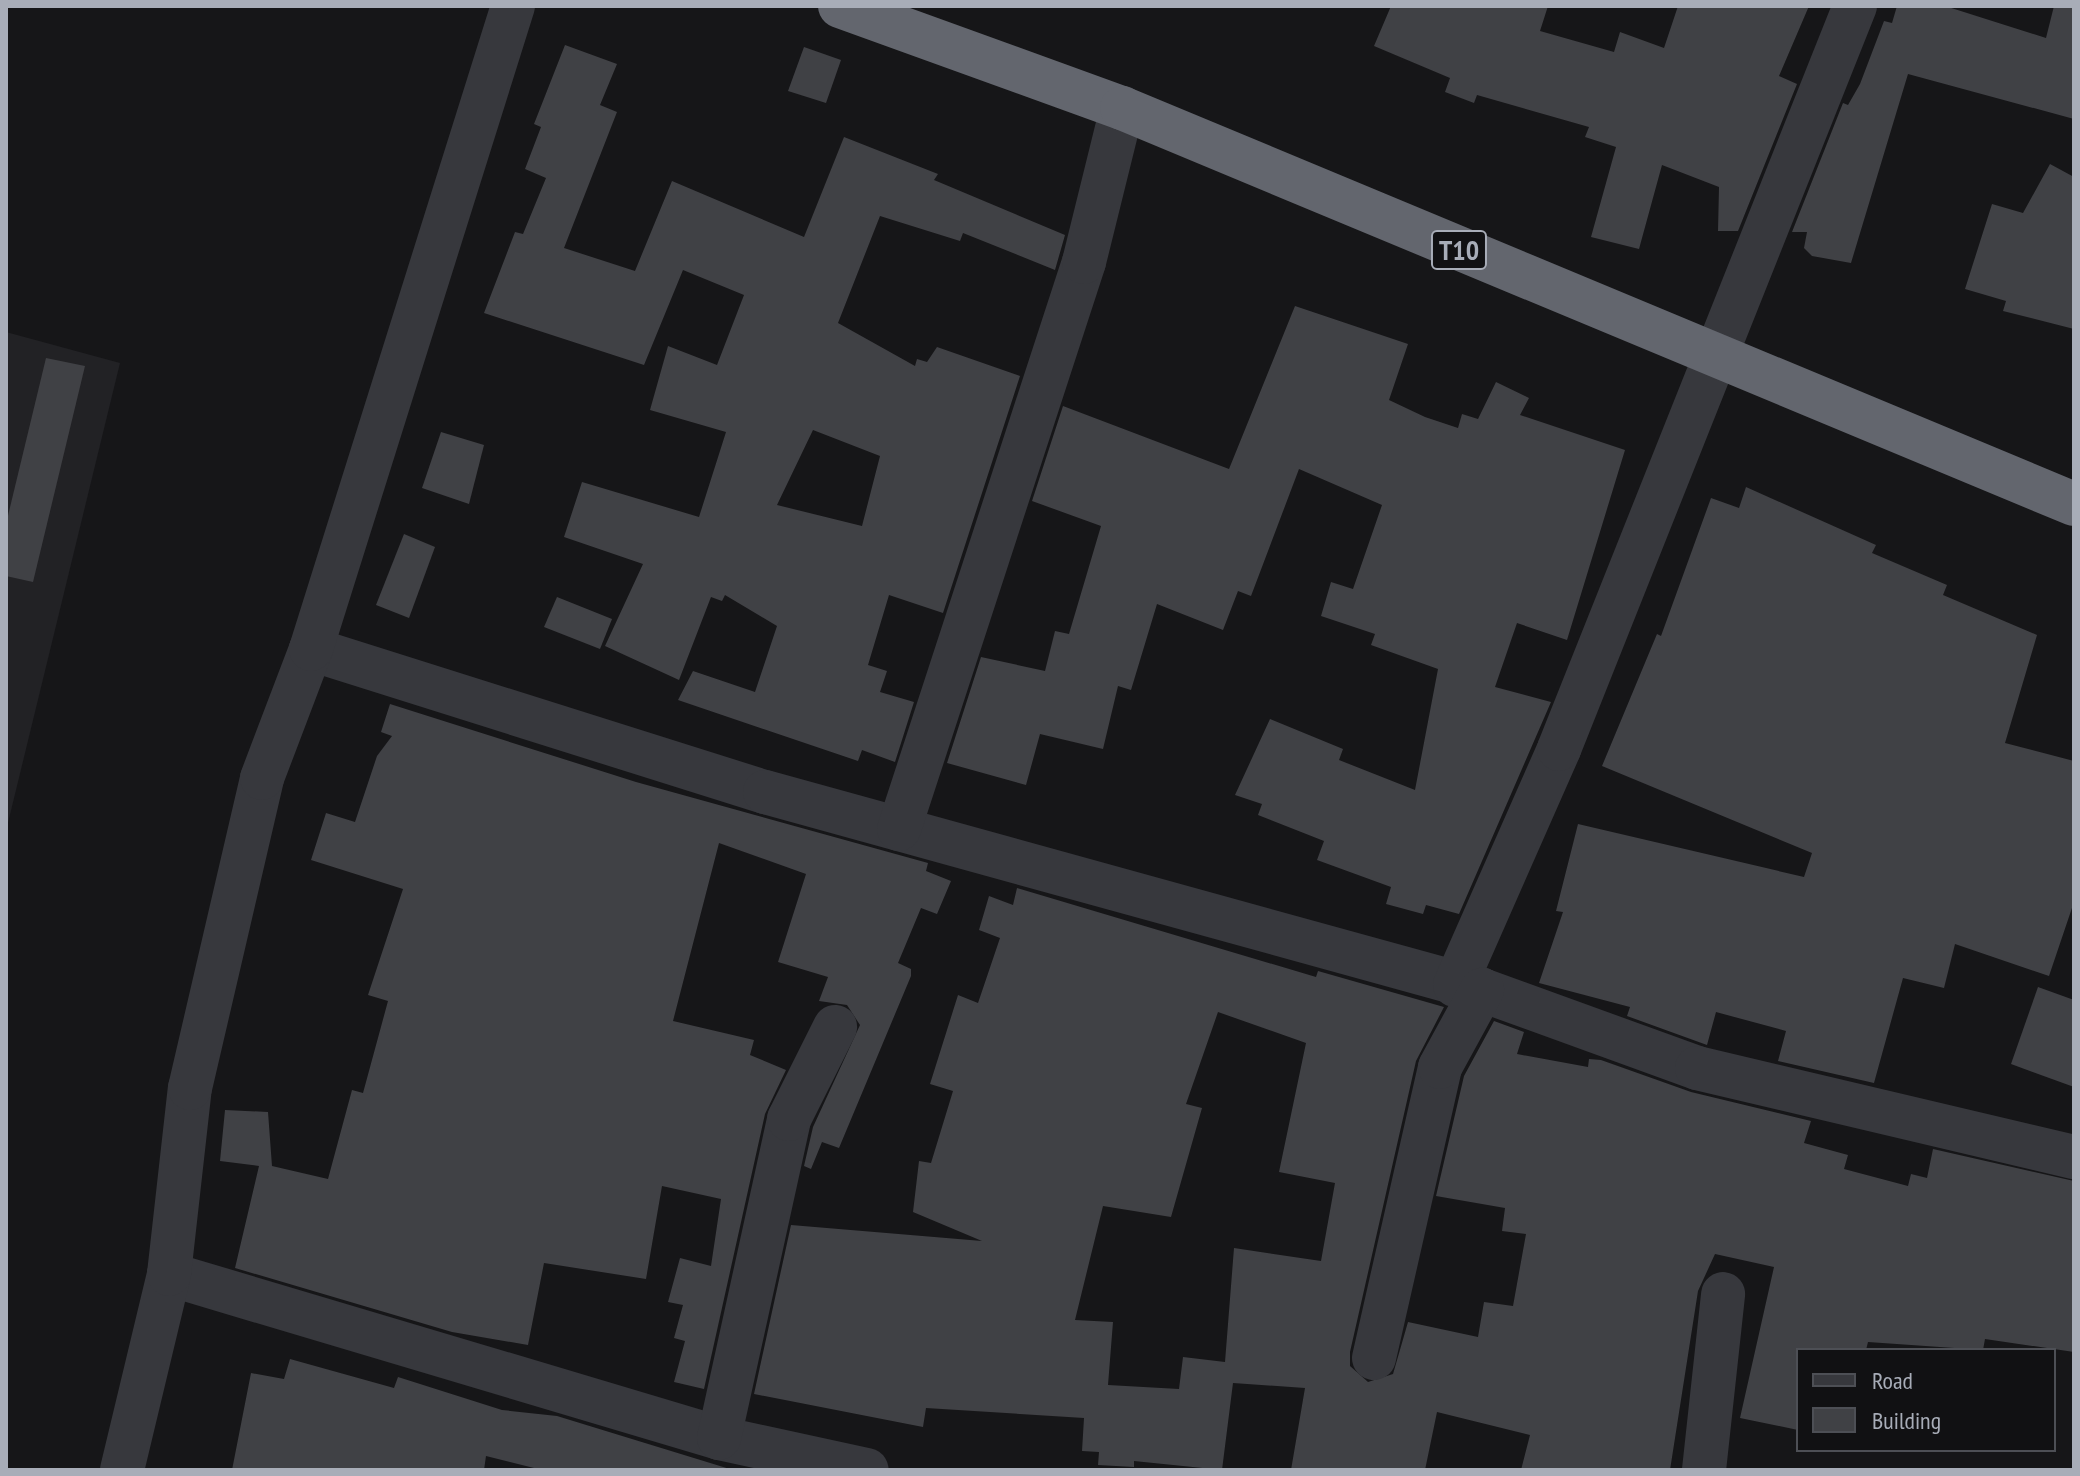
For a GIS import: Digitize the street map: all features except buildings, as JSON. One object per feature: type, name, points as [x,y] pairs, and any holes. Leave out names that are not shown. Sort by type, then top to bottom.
[{"type":"highway","name":"T10","points":[[840,6],[1122,108],[2074,504]]},
{"type":"street","points":[[122,1470],[169,1274],[190,1088],[262,778],[311,649],[513,6]]},
{"type":"street","points":[[1374,1358],[1440,1067],[1468,988],[1711,355],[1855,6]]},
{"type":"street","points":[[899,829],[1084,262],[1122,108]]},
{"type":"street","points":[[311,649],[899,829],[1468,988],[1697,1068],[2074,1157]]},
{"type":"street","points":[[729,1450],[789,1119],[835,1027]]},
{"type":"street","points":[[169,1274],[729,1450],[867,1470]]},
{"type":"street","points":[[1704,1470],[1723,1294]]},
{"type":"shaded area","points":[[6,332],[120,363],[6,831]]}]
